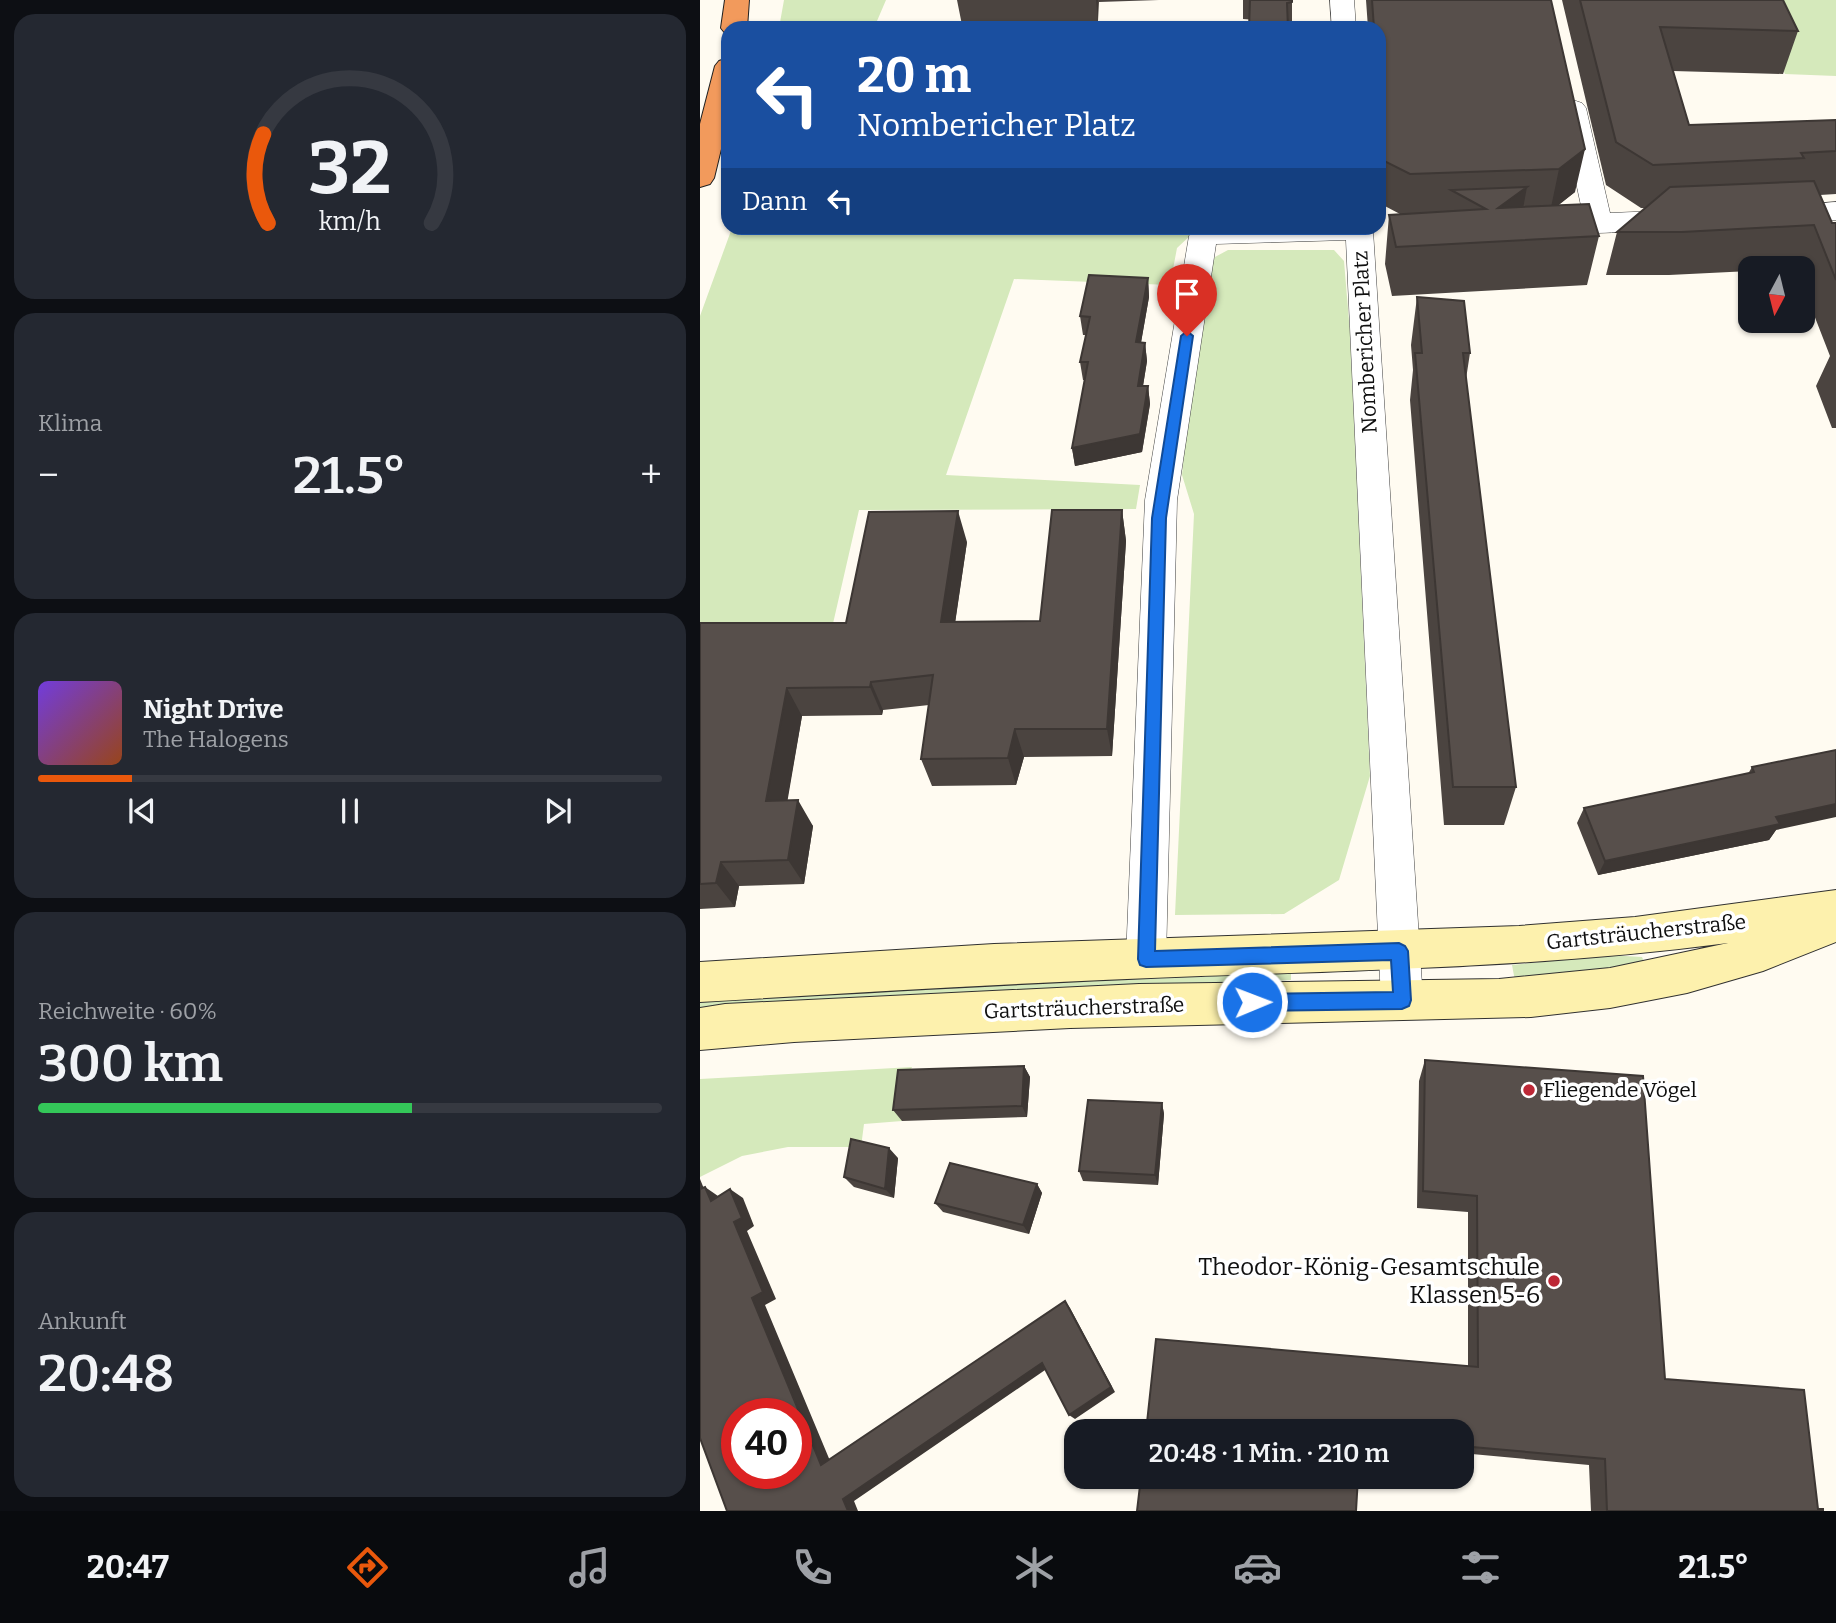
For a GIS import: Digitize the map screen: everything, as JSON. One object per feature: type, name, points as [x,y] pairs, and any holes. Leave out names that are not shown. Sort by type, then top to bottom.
[{"type":"highway","points":[[700,178],[721,94]]},
{"type":"street","points":[[1342,0],[1344,21]]},
{"type":"street","points":[[1566,79],[1598,223]]},
{"type":"street","points":[[1757,215],[1836,211]]},
{"type":"street","points":[[1519,225],[1704,218]]},
{"type":"street","name":"Nombericher Platz","points":[[1146,959],[1161,500],[1203,236],[1227,235]]},
{"type":"street","name":"Nombericher Platz","points":[[1368,235],[1402,1000]]},
{"type":"street","name":"Gartsträucherstraße","points":[[700,982],[994,964],[1399,951],[1634,936],[1836,909]]},
{"type":"street","name":"Gartsträucherstraße","points":[[700,1029],[725,1025],[896,1015],[1266,1002],[1531,998],[1642,984],[1792,942],[1836,922]]},
{"type":"green space","points":[[784,0],[886,0],[877,21],[780,21]]},
{"type":"green space","points":[[1751,0],[1836,0],[1836,76],[1785,74]]},
{"type":"green space","points":[[729,235],[1191,235],[1177,248],[1170,285],[1014,279],[946,475],[1140,485],[1136,509],[859,510],[829,641],[700,642],[700,316]]},
{"type":"green space","points":[[1228,250],[1334,250],[1344,261],[1350,333],[1370,776],[1339,880],[1284,914],[1175,915],[1194,514],[1182,475],[1191,382],[1206,275],[1215,257]]},
{"type":"green space","points":[[1608,955],[1642,957],[1645,964],[1515,981],[1512,965]]},
{"type":"green space","points":[[1291,971],[1291,980],[700,1014],[700,1003],[712,1001],[873,992],[1028,978]]},
{"type":"green space","points":[[912,1067],[906,1081],[902,1121],[864,1124],[861,1147],[788,1147],[742,1156],[700,1177],[700,1079]]},
{"type":"building","points":[[1250,0],[1292,0],[1287,3],[1288,21],[1249,21]]},
{"type":"building","points":[[1372,0],[1551,0],[1585,149],[1559,169],[1410,174],[1386,162],[1386,21],[1374,21]]},
{"type":"building","points":[[1580,0],[1783,0],[1798,31],[1660,27],[1689,125],[1836,120],[1836,151],[1801,153],[1804,158],[1653,165],[1616,142]]},
{"type":"building","points":[[1814,181],[1832,223],[1836,223],[1836,280],[1814,225],[1682,232],[1617,232],[1670,187]]},
{"type":"building","points":[[1527,187],[1498,208],[1589,204],[1599,236],[1396,247],[1389,215],[1486,209],[1451,190]]},
{"type":"building","points":[[1089,275],[1148,278],[1136,342],[1145,343],[1138,386],[1148,386],[1140,434],[1072,448],[1088,362],[1080,362],[1090,317],[1080,316]]},
{"type":"building","points":[[1417,297],[1464,301],[1470,353],[1463,353],[1516,787],[1453,787],[1415,353],[1422,353]]},
{"type":"building","points":[[1052,510],[1122,510],[1107,729],[1015,729],[1008,758],[921,759],[933,675],[871,682],[870,687],[787,688],[766,801],[798,800],[788,860],[721,862],[716,883],[700,884],[700,623],[846,623],[869,512],[958,511],[941,622],[1040,621]]},
{"type":"building","points":[[1836,750],[1836,804],[1776,817],[1780,824],[1605,861],[1584,808],[1754,772],[1752,767]]},
{"type":"building","name":"Theodor-König-Gesamtschule Klassen 5-6","points":[[1425,1060],[1643,1076],[1665,1379],[1804,1390],[1818,1509],[1823,1511],[1607,1511],[1605,1459],[1474,1447],[1474,1419],[1147,1419],[1156,1339],[1478,1367],[1477,1196],[1423,1191]]},
{"type":"building","points":[[1024,1066],[1022,1106],[893,1110],[898,1070]]},
{"type":"building","points":[[1088,1100],[1162,1103],[1155,1175],[1079,1171]]},
{"type":"building","points":[[851,1139],[889,1148],[885,1189],[844,1177]]},
{"type":"building","points":[[950,1163],[1037,1184],[1023,1225],[935,1203]]},
{"type":"building","points":[[705,1187],[711,1201],[730,1189],[742,1218],[734,1222],[763,1292],[752,1298],[793,1398],[721,1398],[721,1489],[812,1489],[812,1443],[821,1465],[1065,1301],[1111,1387],[1069,1415],[1042,1363],[843,1499],[848,1511],[727,1511],[700,1438],[700,1189]]},
{"type":"building","points":[[1140,1489],[1357,1489],[1356,1511],[1137,1511]]},
{"type":"place","name":"Fliegende Vögel","points":[[1529,1090]]},
{"type":"place","name":"Theodor-König-Gesamtschule Klassen 5-6","points":[[1554,1281]]},
{"type":"route","points":[[1187,336],[1159,518],[1146,959],[1399,951],[1402,1000],[1252,1002]]}]
